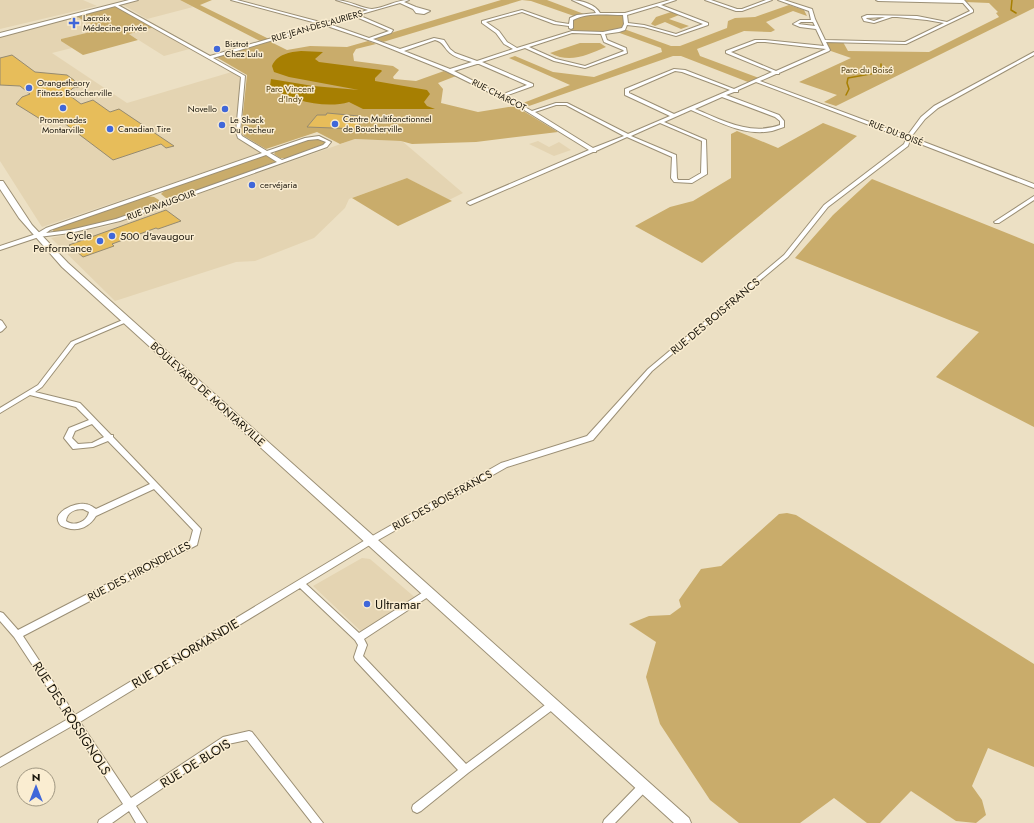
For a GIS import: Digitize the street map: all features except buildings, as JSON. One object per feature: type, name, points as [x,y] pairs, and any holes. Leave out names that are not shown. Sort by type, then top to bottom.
[{"type":"street","points":[[0,35],[135,0]]},
{"type":"street","name":"RUE CHARCOT","points":[[232,0],[326,24],[369,39],[452,72],[532,112],[594,150]]},
{"type":"street","points":[[339,0],[371,10]]},
{"type":"street","name":"RUE JEAN-DESLAURIERS","points":[[210,57],[407,0]]},
{"type":"street","points":[[574,0],[596,9],[598,13]]},
{"type":"street","points":[[572,32],[571,19],[575,16],[598,13],[625,14],[674,0]]},
{"type":"street","points":[[707,0],[737,10],[742,10],[770,0]]},
{"type":"street","points":[[780,0],[810,10],[827,48]]},
{"type":"street","points":[[825,41],[906,43],[972,11],[963,1],[878,0]]},
{"type":"street","points":[[400,2],[415,8]]},
{"type":"street","points":[[0,32],[71,13],[115,5],[243,76],[238,132],[240,137],[281,162]]},
{"type":"street","points":[[626,24],[644,26],[676,35],[707,24],[658,5]]},
{"type":"street","points":[[517,50],[505,43],[498,32],[483,22],[522,11],[555,23],[571,25]]},
{"type":"street","points":[[452,72],[572,32],[603,34],[619,31],[624,29],[626,24],[625,14]]},
{"type":"street","points":[[354,15],[391,30],[369,39]]},
{"type":"street","points":[[892,16],[874,22],[865,20],[864,17],[892,16],[927,17],[947,23]]},
{"type":"street","points":[[814,21],[800,21],[795,24],[818,28]]},
{"type":"street","points":[[526,47],[555,60],[585,67],[626,52],[624,49],[605,41],[603,34]]},
{"type":"street","name":"RUE CHARCOT","points":[[399,51],[435,39],[440,39],[445,42],[452,53],[480,63]]},
{"type":"street","points":[[777,73],[727,52],[756,41],[827,48]]},
{"type":"street","points":[[470,203],[736,91],[828,50],[827,48]]},
{"type":"street","name":"RUE DES BOIS-FRANCS","points":[[370,541],[504,465],[590,438],[650,370],[786,256],[826,206],[900,150],[908,142],[909,138],[923,118],[936,107],[1034,53]]},
{"type":"street","points":[[480,63],[531,85],[502,96]]},
{"type":"street","points":[[674,116],[627,94],[627,90],[677,70],[736,91]]},
{"type":"street","name":"RUE DU BOISÉ","points":[[756,81],[1034,186]]},
{"type":"street","points":[[692,109],[746,129],[770,130],[782,126],[782,121],[777,116],[723,96]]},
{"type":"street","points":[[532,112],[556,104],[567,104],[628,136],[674,156],[674,178],[676,181],[690,182],[704,174],[704,140],[661,122]]},
{"type":"street","name":"RUE D'AVAUGOUR","points":[[0,248],[38,235],[52,228],[313,138],[323,138],[329,142],[326,146],[113,222],[54,235],[38,235]]},
{"type":"street","name":"BOULEVARD DE MONTARVILLE","points":[[0,183],[11,202],[64,265],[127,320],[684,823]]},
{"type":"street","points":[[997,222],[1034,198]]},
{"type":"street","points":[[0,411],[40,386],[73,343],[127,320]]},
{"type":"street","points":[[0,322],[3,326],[0,330]]},
{"type":"street","name":"RUE DES HIRONDELLES","points":[[17,635],[194,544],[197,529],[78,405],[31,392]]},
{"type":"street","points":[[93,421],[72,430],[68,438],[76,447],[93,445],[110,437]]},
{"type":"street","points":[[93,514],[155,485]]},
{"type":"street","name":"RUE DE NORMANDIE","points":[[0,763],[75,720],[370,541]]},
{"type":"street","points":[[300,583],[358,638],[363,645],[358,658],[465,770]]},
{"type":"street","points":[[358,638],[428,593]]},
{"type":"street","name":"RUE DES ROSSIGNOLS","points":[[0,615],[17,635],[75,720],[142,823]]},
{"type":"street","points":[[417,808],[552,705]]},
{"type":"street","name":"RUE DE BLOIS","points":[[130,806],[226,740],[249,735],[318,823]]},
{"type":"street","points":[[608,823],[643,787]]},
{"type":"street","points":[[103,823],[130,806]]},
{"type":"shaded area","points":[[0,0],[83,0],[97,6],[0,29]]},
{"type":"shaded area","points":[[140,0],[180,0],[193,7],[147,19],[123,5]]},
{"type":"shaded area","points":[[75,15],[100,30],[61,39],[72,48],[52,53],[127,103],[235,71],[243,76],[238,133],[240,137],[264,152],[42,227],[0,161],[0,36]]},
{"type":"shaded area","points":[[155,27],[193,48],[164,56],[129,34]]},
{"type":"shaded area","points":[[301,51],[323,52],[315,59],[319,62],[381,70],[382,71],[375,78],[375,81],[427,90],[430,94],[424,102],[427,106],[435,109],[363,109],[349,102],[330,105],[319,104],[298,100],[270,86],[271,79],[313,86],[359,90],[289,77],[274,72],[272,66],[280,56]]},
{"type":"shaded area","points":[[355,139],[402,141],[463,193],[449,200],[407,178],[349,199],[345,208],[314,238],[255,261],[236,262],[115,301],[51,238],[108,226]]},
{"type":"shaded area","points":[[538,141],[549,147],[559,142],[571,150],[554,156],[529,144]]},
{"type":"shaded area","points":[[362,558],[370,559],[418,600],[366,636],[313,586]]},
{"type":"green space","points":[[180,0],[212,0],[200,5],[269,39],[260,41]]},
{"type":"green space","points":[[501,0],[522,0],[383,42],[374,38]]},
{"type":"green space","points":[[522,0],[547,0],[584,14],[625,14],[624,29],[671,46],[680,46],[727,28],[728,21],[735,18],[755,17],[789,5],[804,10],[807,16],[793,11],[766,22],[775,30],[771,32],[744,31],[697,49],[700,56],[759,78],[748,82],[681,56],[673,56],[529,106],[523,103],[570,85],[509,58],[515,56],[553,72],[594,77],[662,52],[661,48],[617,32],[572,32],[571,19],[574,16],[531,1]]},
{"type":"green space","name":"Parc du Boisé","points":[[964,0],[1034,0],[1034,8],[836,106],[824,102],[837,95],[799,82],[851,58],[828,50],[825,41],[843,42],[848,51],[929,52],[999,17],[996,13],[998,12],[989,3],[965,2]]},
{"type":"green space","points":[[118,6],[155,27],[129,34],[138,40],[83,55],[61,41],[61,39],[99,30],[76,16]]},
{"type":"green space","points":[[671,12],[679,15],[669,19],[689,26],[681,29],[665,22],[655,26],[651,24],[656,17]]},
{"type":"green space","name":"Parc Vincent d'Indy","points":[[269,41],[287,50],[310,46],[347,47],[368,41],[376,44],[356,49],[353,54],[354,61],[393,66],[399,70],[393,77],[394,79],[416,81],[444,71],[456,76],[438,83],[443,89],[441,103],[478,112],[515,106],[558,132],[476,142],[412,144],[401,141],[355,139],[340,144],[317,132],[266,149],[244,136],[241,132],[247,75],[216,57]]},
{"type":"green space","points":[[580,43],[600,43],[606,47],[585,55],[571,58],[565,58],[550,53]]},
{"type":"green space","points":[[823,123],[857,136],[702,263],[635,226],[670,207],[693,201],[731,178],[731,134],[737,131],[778,148]]},
{"type":"green space","points":[[309,139],[319,139],[324,141],[324,144],[288,158],[280,158],[274,154],[276,151]]},
{"type":"green space","points":[[261,156],[268,156],[275,160],[275,162],[176,198],[166,198],[161,194],[165,190]]},
{"type":"green space","points":[[407,178],[452,201],[398,226],[352,198]]},
{"type":"green space","points":[[872,179],[1034,244],[1034,427],[936,377],[979,332],[795,258],[833,215]]},
{"type":"green space","points":[[146,196],[154,197],[159,200],[159,203],[115,220],[55,233],[52,229]]},
{"type":"green space","points":[[787,513],[796,515],[1034,664],[1034,767],[988,748],[972,786],[982,800],[986,815],[976,823],[956,821],[911,791],[880,823],[867,823],[834,798],[800,823],[739,823],[710,800],[660,724],[646,677],[656,642],[629,624],[649,616],[670,615],[681,607],[679,600],[701,569],[721,566],[779,514]]},
{"type":"waterway","points":[[1012,0],[1011,10],[1016,13]]},
{"type":"waterway","points":[[846,95],[849,89],[847,83],[848,78],[881,72],[881,64]]},
{"type":"place","name":"Lacroix Médecine privée","points":[[74,23]]},
{"type":"place","name":"Bistrot Chez Lulu","points":[[217,49]]},
{"type":"place","name":"Orangetheory Fitness Boucherville","points":[[29,88]]},
{"type":"place","name":"Promenades Montarville","points":[[63,108]]},
{"type":"place","name":"Novello","points":[[225,109]]},
{"type":"place","name":"Centre Multifonctionnel de Boucherville","points":[[335,124]]},
{"type":"place","name":"Le Shack Du Pecheur","points":[[222,125]]},
{"type":"place","name":"Canadian Tire","points":[[110,129]]},
{"type":"place","name":"cervéjaria","points":[[252,185]]},
{"type":"place","name":"500 d'avaugour","points":[[112,236]]},
{"type":"place","name":"Cycle Performance","points":[[100,241]]},
{"type":"place","name":"Ultramar","points":[[367,604]]}]
